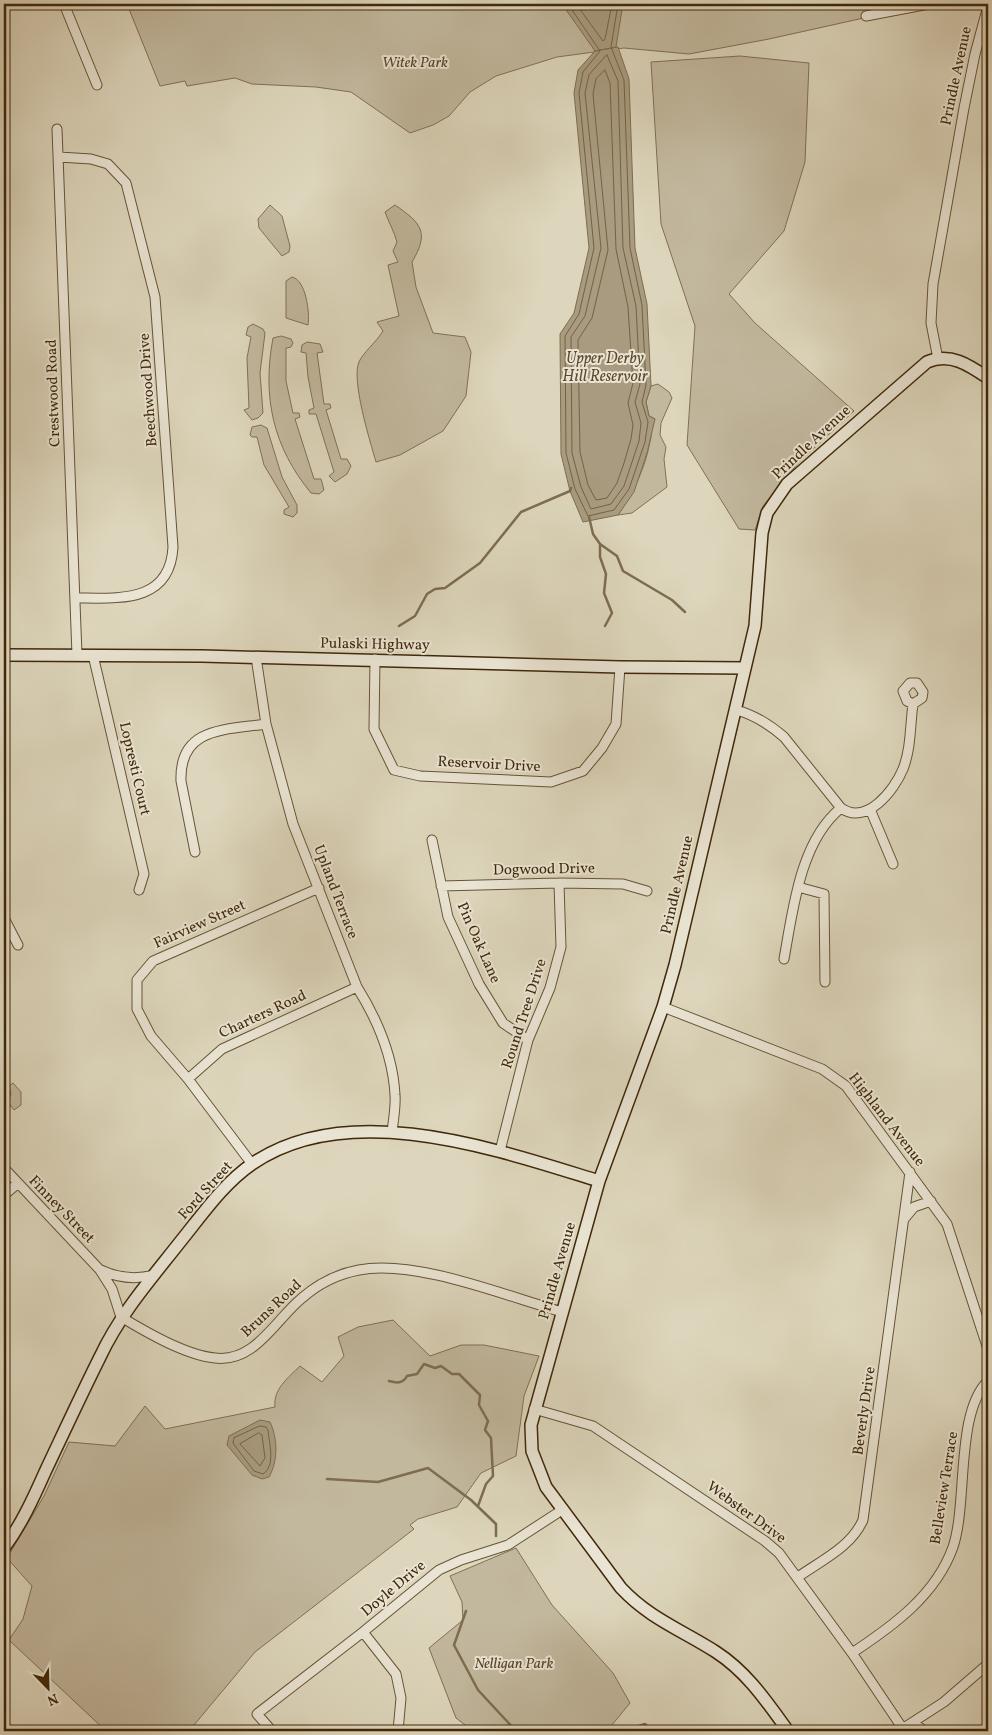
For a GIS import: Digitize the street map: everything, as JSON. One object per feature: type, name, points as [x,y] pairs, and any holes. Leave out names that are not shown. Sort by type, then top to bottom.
[{"type":"main road","points":[[938,359],[959,360],[988,378]]},
{"type":"main road","name":"Prindle Avenue","points":[[788,1731],[761,1694],[732,1664],[717,1652],[655,1618],[634,1601],[562,1510],[546,1487],[536,1464],[531,1440],[534,1409],[599,1181],[663,1007],[755,626],[762,532],[770,506],[793,479],[904,380],[927,362],[938,359]]},
{"type":"main road","name":"Pulaski Highway","points":[[4,655],[375,659],[620,667],[746,668]]},
{"type":"main road","name":"Ford Street","points":[[4,1548],[22,1521],[100,1356],[121,1317],[210,1205],[252,1164],[287,1145],[326,1134],[392,1133],[450,1139],[500,1151],[599,1181]]},
{"type":"street","points":[[64,4],[97,85]]},
{"type":"street","points":[[866,16],[929,4]]},
{"type":"street","name":"Prindle Avenue","points":[[938,359],[931,323],[933,284],[972,72],[988,6]]},
{"type":"street","name":"Crestwood Road","points":[[57,129],[76,655]]},
{"type":"street","name":"Beechwood Drive","points":[[59,157],[91,159],[108,164],[126,183],[155,297],[173,547],[167,574],[162,581],[144,592],[127,598],[75,598]]},
{"type":"street","name":"Lopresti Court","points":[[93,655],[144,874],[139,890]]},
{"type":"street","name":"Upland Terrace","points":[[256,658],[266,724],[293,824],[357,986],[372,1011],[383,1035],[395,1094],[392,1133]]},
{"type":"street","name":"Reservoir Drive","points":[[375,659],[374,729],[394,770],[420,776],[551,782],[583,771],[602,748],[616,724],[620,667]]},
{"type":"street","points":[[736,710],[763,721],[784,737],[841,808],[849,814],[857,814],[870,809],[886,794],[902,770],[909,745],[913,704]]},
{"type":"street","points":[[195,852],[181,781],[181,769],[188,748],[197,740],[212,732],[266,724]]},
{"type":"street","points":[[784,959],[801,871],[811,849],[829,821],[841,808]]},
{"type":"street","points":[[870,809],[893,864]]},
{"type":"street","name":"Pin Oak Lane","points":[[432,840],[448,917],[479,984],[503,1023],[528,1040]]},
{"type":"street","name":"Dogwood Drive","points":[[441,886],[559,883],[623,884],[647,891]]},
{"type":"street","name":"Round Tree Drive","points":[[500,1151],[528,1040],[550,988],[560,947],[559,883]]},
{"type":"street","points":[[798,887],[824,894],[825,982]]},
{"type":"street","name":"Fairview Street","points":[[252,1164],[188,1079],[151,1036],[137,1009],[137,980],[153,961],[319,888]]},
{"type":"street","points":[[4,918],[18,945]]},
{"type":"street","name":"Charters Road","points":[[188,1079],[222,1048],[357,986]]},
{"type":"street","name":"Highland Avenue","points":[[663,1007],[831,1073],[846,1086],[941,1213],[952,1235],[988,1350]]},
{"type":"street","name":"Finney Street","points":[[4,1168],[100,1270],[112,1289],[121,1317]]},
{"type":"street","name":"Beverly Drive","points":[[798,1577],[844,1544],[859,1530],[863,1520],[904,1219],[903,1211],[910,1172]]},
{"type":"street","points":[[4,1195],[17,1184]]},
{"type":"street","points":[[904,1219],[914,1208],[931,1201]]},
{"type":"street","name":"Bruns Road","points":[[121,1317],[174,1345],[204,1356],[225,1358],[237,1355],[256,1345],[300,1299],[320,1283],[358,1270],[379,1267],[400,1268],[430,1274],[562,1312]]},
{"type":"street","name":"Finney Street","points":[[100,1270],[122,1277],[143,1278],[154,1275]]},
{"type":"street","name":"Belleview Terrace","points":[[852,1653],[905,1616],[936,1580],[953,1546],[971,1411],[984,1385],[988,1381]]},
{"type":"street","name":"Webster Drive","points":[[534,1409],[579,1421],[609,1436],[779,1552],[852,1653],[901,1730]]},
{"type":"street","name":"Doyle Drive","points":[[272,1731],[257,1714],[439,1570],[461,1560],[508,1545],[562,1510]]},
{"type":"street","points":[[363,1632],[396,1674],[400,1698],[398,1731]]},
{"type":"street","points":[[901,1730],[961,1689],[988,1664]]},
{"type":"street","points":[[913,1723],[925,1731]]},
{"type":"green space","name":"Witek Park","points":[[127,4],[927,4],[769,39],[689,54],[624,48],[557,57],[496,76],[470,92],[449,116],[433,125],[410,133],[351,92],[316,87],[252,84],[235,78],[187,86],[185,81],[160,86]]},
{"type":"green space","points":[[740,56],[809,63],[805,162],[784,231],[729,294],[755,323],[854,411],[798,463],[763,506],[755,530],[739,529],[687,445],[695,326],[661,224],[651,62]]},
{"type":"green space","points":[[270,205],[282,216],[290,246],[289,252],[282,256],[259,228],[258,219]]},
{"type":"green space","points":[[395,205],[411,217],[420,229],[421,243],[412,262],[416,287],[433,333],[465,337],[471,352],[466,396],[443,431],[400,455],[376,462],[362,411],[357,371],[359,362],[366,351],[383,331],[377,322],[399,316],[388,265],[398,262],[393,251],[397,242],[385,212]]},
{"type":"green space","points":[[292,277],[297,279],[304,290],[308,305],[308,325],[286,318],[286,281]]},
{"type":"green space","points":[[253,324],[263,329],[265,333],[260,373],[263,413],[258,418],[252,420],[244,410],[249,408],[247,358],[251,337],[246,335],[248,327]]},
{"type":"green space","points":[[281,336],[291,339],[293,343],[291,347],[286,348],[286,381],[293,413],[299,413],[300,417],[295,419],[314,479],[321,479],[324,490],[319,494],[311,493],[287,458],[274,420],[270,401],[270,360],[273,338]]},
{"type":"green space","points":[[307,342],[320,344],[323,352],[317,353],[324,404],[330,404],[331,408],[326,410],[341,459],[347,459],[351,466],[347,474],[335,482],[329,476],[334,472],[316,414],[309,414],[309,410],[314,408],[306,353],[301,352],[302,345]]},
{"type":"green space","points":[[658,384],[669,392],[672,398],[661,423],[660,435],[666,447],[664,459],[667,487],[632,513],[618,515],[629,498],[645,462],[655,419],[649,416],[646,402],[651,386]]},
{"type":"green space","points":[[261,425],[267,428],[282,477],[297,505],[297,513],[293,517],[284,514],[284,510],[289,507],[264,465],[257,437],[250,435],[252,427]]},
{"type":"green space","points":[[13,1083],[21,1092],[21,1105],[14,1110],[8,1102],[11,1094],[9,1086]]},
{"type":"green space","points":[[393,1320],[430,1356],[461,1345],[484,1345],[539,1356],[524,1396],[516,1456],[481,1473],[457,1507],[418,1519],[410,1525],[414,1529],[255,1652],[189,1731],[106,1731],[9,1640],[23,1619],[32,1586],[7,1558],[44,1496],[69,1442],[115,1446],[145,1406],[165,1429],[275,1407],[276,1395],[279,1389],[300,1366],[322,1382],[344,1356],[338,1337],[358,1327]]},
{"type":"green space","name":"Nelligan Park","points":[[516,1548],[552,1605],[613,1673],[630,1703],[607,1731],[473,1731],[456,1718],[429,1648],[463,1620],[462,1602],[450,1576]]},
{"type":"water","points":[[562,4],[623,4],[616,47],[595,51]]},
{"type":"water","name":"Upper Derby Hill Reservoir","points":[[618,47],[629,79],[635,248],[647,304],[651,386],[646,402],[649,416],[655,419],[647,453],[634,492],[618,515],[583,522],[570,491],[561,454],[560,334],[574,313],[589,248],[574,93],[578,70],[595,51]]},
{"type":"water","points":[[260,1420],[270,1422],[276,1443],[272,1471],[269,1477],[262,1479],[252,1475],[227,1445],[229,1436]]},
{"type":"waterway","points":[[399,626],[415,616],[427,594],[435,589],[445,588],[480,563],[521,512],[570,491],[571,488]]},
{"type":"waterway","points":[[589,517],[593,534],[600,544],[600,557],[606,574],[604,593],[612,613],[605,626]]},
{"type":"waterway","points":[[600,544],[617,556],[623,571],[672,600],[685,612]]},
{"type":"waterway","points":[[389,1381],[401,1382],[407,1376],[417,1374],[424,1364],[435,1368],[441,1366],[452,1374],[459,1374],[480,1395],[479,1405],[488,1421],[485,1430],[491,1438],[493,1476],[486,1484],[478,1506]]},
{"type":"waterway","points":[[327,1479],[378,1482],[428,1468],[471,1500],[496,1524],[496,1536]]},
{"type":"waterway","points":[[466,1611],[454,1645],[478,1690],[516,1731]]},
{"type":"waterway","points":[[623,1731],[645,1724],[653,1731]]}]
